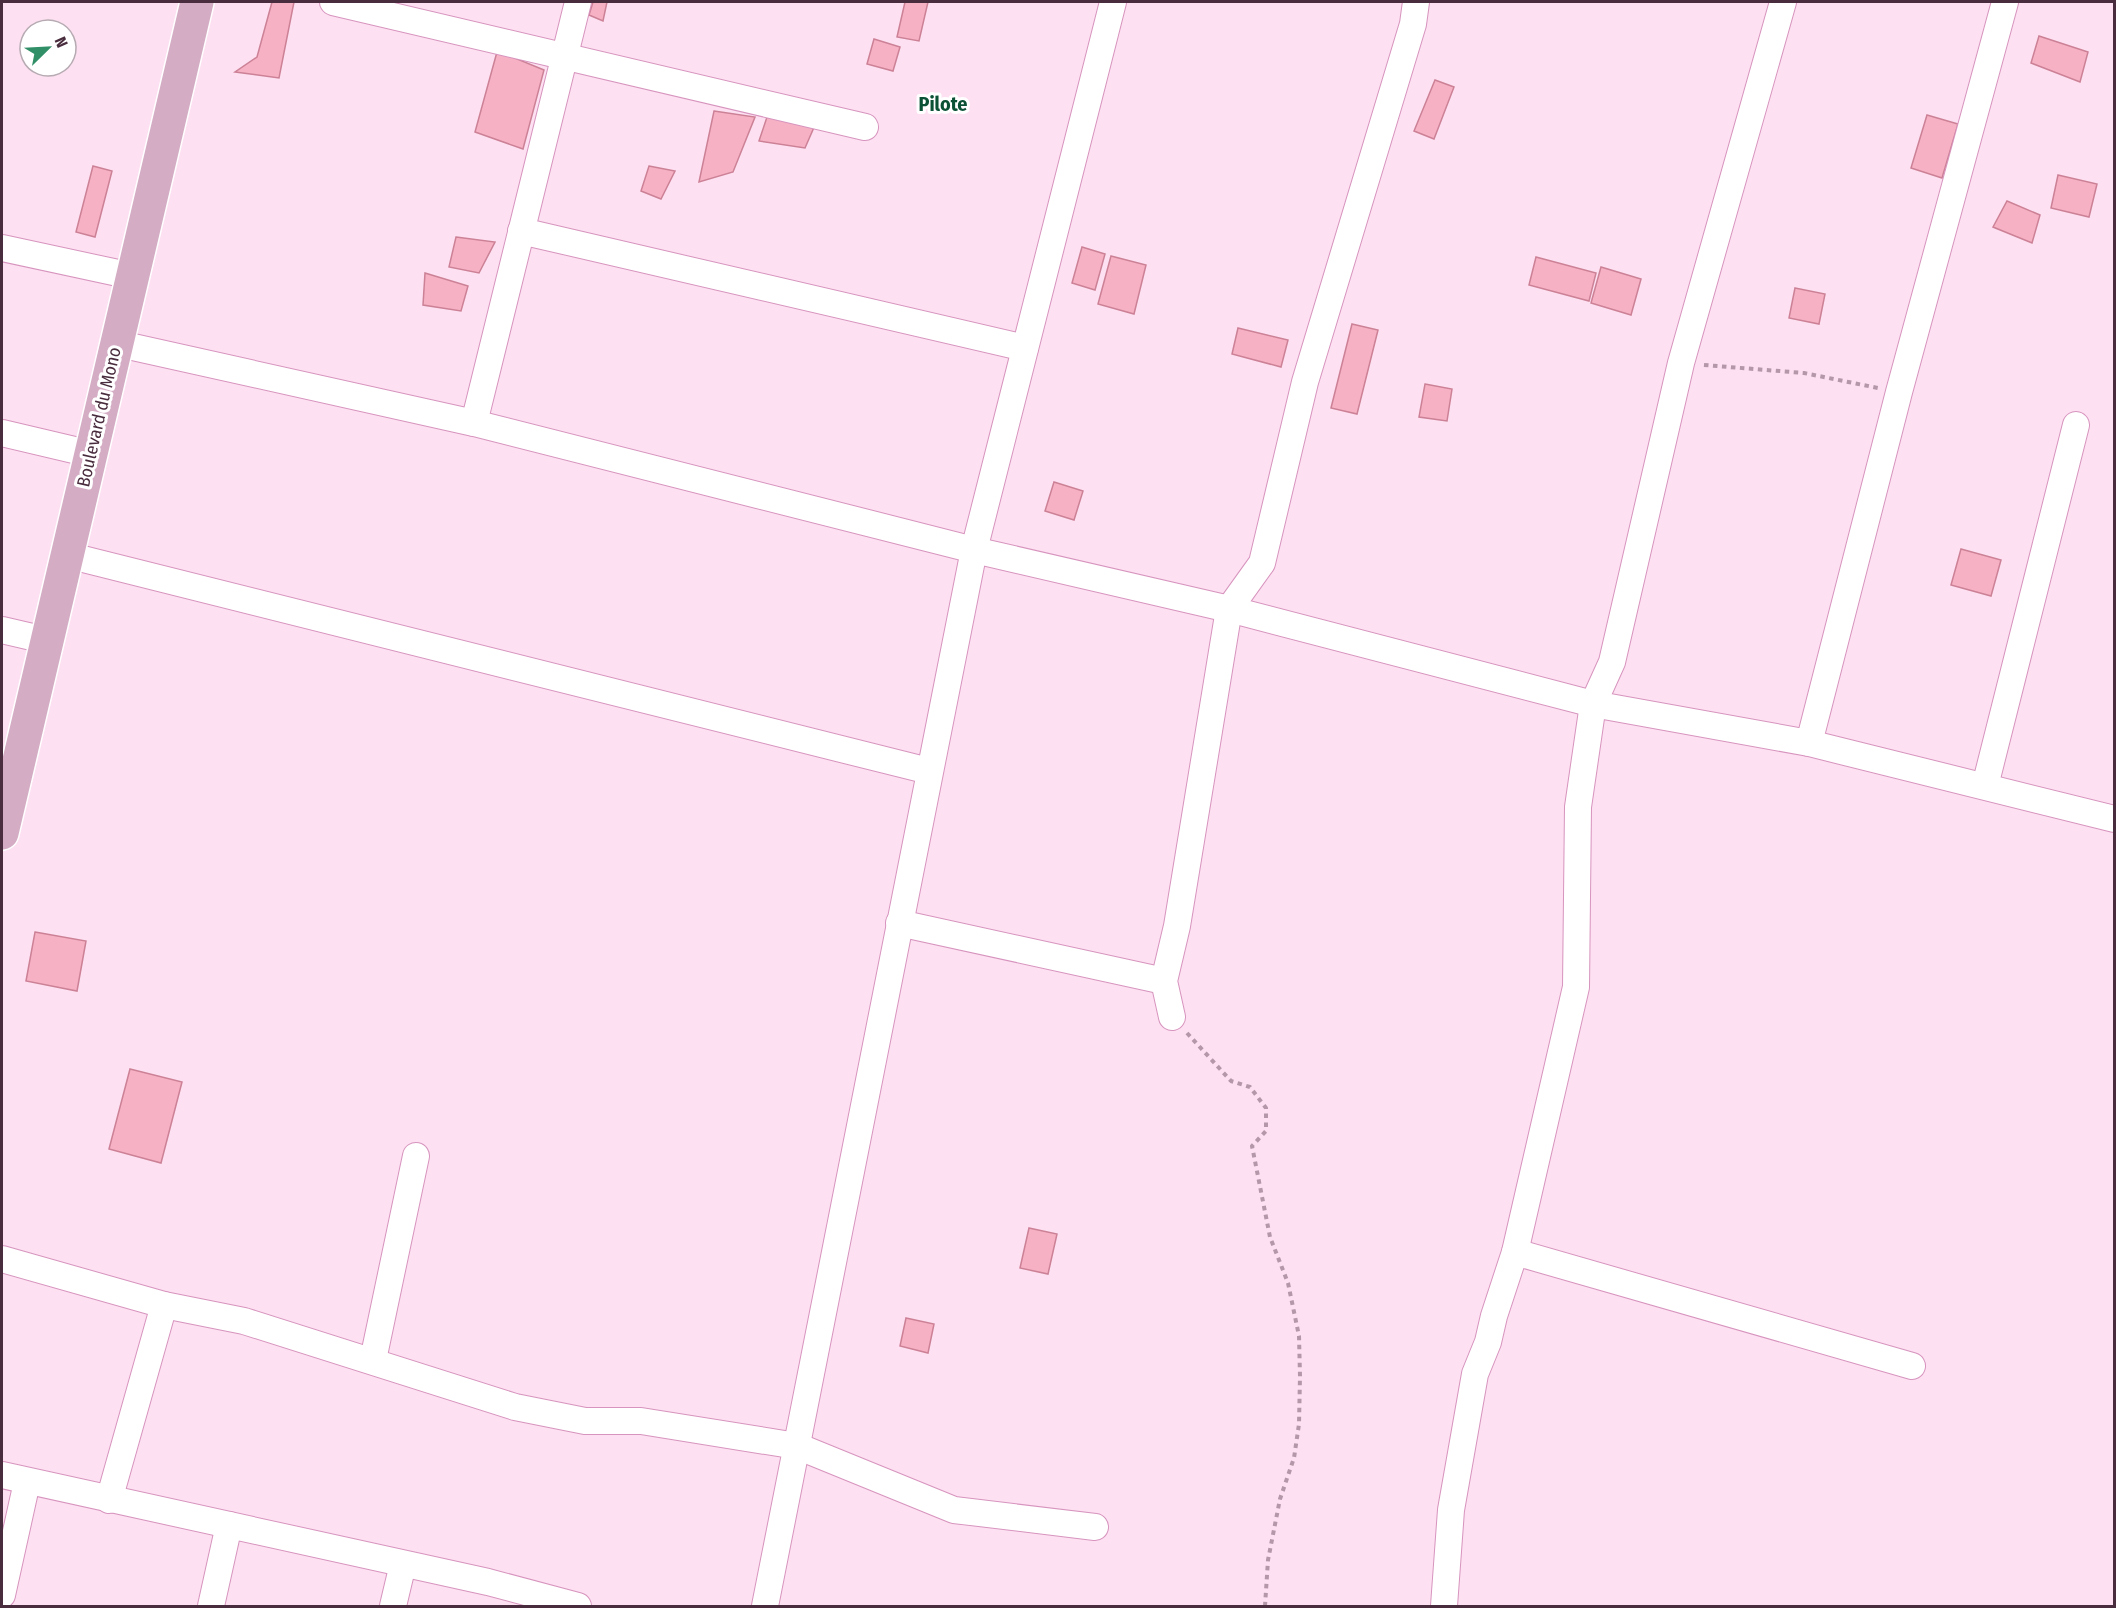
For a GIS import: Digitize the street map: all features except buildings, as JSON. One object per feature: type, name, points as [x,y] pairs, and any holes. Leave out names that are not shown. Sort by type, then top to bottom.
[{"type":"main road","name":"Boulevard du Mono","points":[[2,833],[45,640],[68,555],[115,343],[196,2]]},
{"type":"street","points":[[333,2],[865,127]]},
{"type":"street","points":[[474,423],[578,2]]},
{"type":"street","points":[[765,1606],[974,550],[1113,2]]},
{"type":"street","points":[[1172,1017],[1164,981],[1178,926],[1229,609],[1262,563],[1305,382],[1413,24],[1416,2]]},
{"type":"street","points":[[1444,1606],[1451,1510],[1474,1374],[1488,1342],[1515,1252],[1576,987],[1578,807],[1593,704],[1612,662],[1681,363],[1783,2]]},
{"type":"street","points":[[1809,743],[1899,392],[2005,2]]},
{"type":"street","points":[[521,231],[1025,348]]},
{"type":"street","points":[[2,248],[132,276]]},
{"type":"street","points":[[115,343],[474,423],[974,550],[1229,609],[1593,704],[1809,743],[2115,819]]},
{"type":"street","points":[[1985,786],[2076,425]]},
{"type":"street","points":[[2,433],[91,454]]},
{"type":"street","points":[[68,555],[929,771]]},
{"type":"street","points":[[2,630],[45,640]]},
{"type":"street","points":[[899,923],[1164,981]]},
{"type":"street","points":[[373,1360],[416,1156]]},
{"type":"street","points":[[1515,1252],[1912,1366]]},
{"type":"street","points":[[2,1259],[164,1305],[244,1321],[373,1360],[515,1407],[585,1422],[640,1421],[797,1446],[954,1509],[1095,1527]]},
{"type":"street","points":[[109,1500],[164,1305]]},
{"type":"street","points":[[2,1475],[403,1564],[578,1606]]},
{"type":"street","points":[[2,1594],[27,1482]]},
{"type":"street","points":[[211,1606],[229,1525]]},
{"type":"street","points":[[393,1606],[403,1564]]},
{"type":"path","points":[[1681,363],[1804,373],[1899,392]]},
{"type":"path","points":[[1172,1017],[1231,1081],[1250,1087],[1266,1108],[1266,1131],[1252,1146],[1270,1238],[1288,1283],[1299,1336],[1300,1376],[1299,1424],[1294,1458],[1280,1499],[1268,1560],[1265,1606]]},
{"type":"district","name":"Pilote","points":[[943,104]]}]
